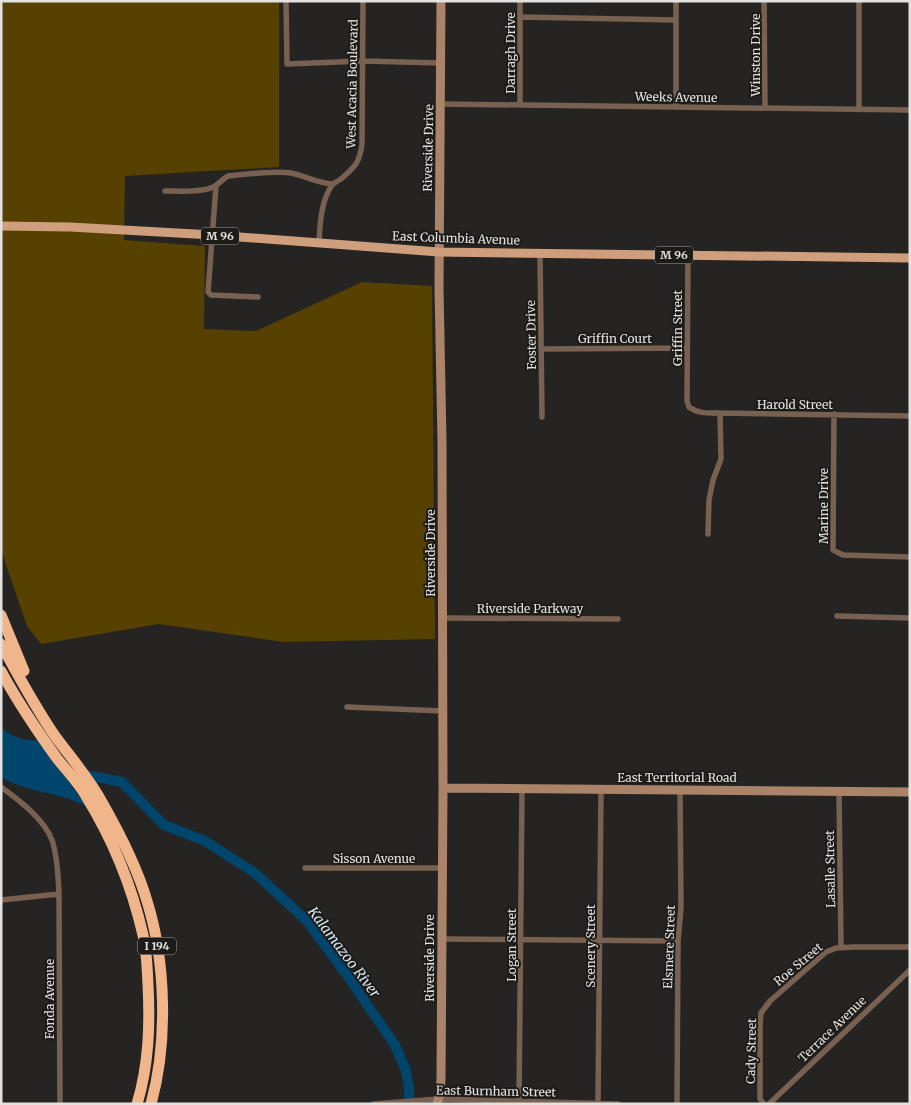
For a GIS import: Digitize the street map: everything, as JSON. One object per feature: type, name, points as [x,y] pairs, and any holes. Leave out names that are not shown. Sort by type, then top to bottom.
[{"type":"highway","points":[[1,614],[40,712]]},
{"type":"highway","name":"I 194","points":[[1,644],[40,712],[89,781],[110,816],[128,853],[147,900],[159,966],[163,1016],[161,1056],[152,1104]]},
{"type":"highway","name":"I 194","points":[[1,671],[14,696],[80,787],[117,856],[135,906],[144,937],[149,1012],[148,1053],[138,1104]]},
{"type":"main road","name":"East Columbia Avenue","points":[[1,226],[70,227],[213,235],[439,252],[910,258]]},
{"type":"street","points":[[286,1],[287,64],[363,62],[441,63]]},
{"type":"street","name":"West Acacia Boulevard","points":[[319,242],[322,214],[333,184],[355,166],[361,156],[363,1]]},
{"type":"street","name":"Riverside Drive","points":[[435,1100],[441,1079],[443,788],[439,252],[441,1]]},
{"type":"street","name":"Darragh Drive","points":[[520,1],[520,105]]},
{"type":"street","points":[[676,1],[676,107]]},
{"type":"street","name":"Winston Drive","points":[[764,1],[765,108]]},
{"type":"street","points":[[859,1],[859,110]]},
{"type":"street","points":[[520,17],[676,20]]},
{"type":"street","name":"Weeks Avenue","points":[[441,104],[910,110]]},
{"type":"street","points":[[258,297],[211,295],[208,292],[216,186],[220,180],[228,176],[285,173],[300,175],[321,183],[333,184]]},
{"type":"street","points":[[165,192],[207,189],[216,186]]},
{"type":"street","name":"Foster Drive","points":[[540,253],[542,417]]},
{"type":"street","name":"Griffin Street","points":[[687,401],[688,255]]},
{"type":"street","name":"Griffin Court","points":[[542,349],[687,348]]},
{"type":"street","name":"Harold Street","points":[[687,401],[689,407],[701,412],[910,416]]},
{"type":"street","points":[[708,534],[709,500],[713,480],[721,459],[720,413]]},
{"type":"street","name":"Marine Drive","points":[[834,414],[833,550],[843,555],[910,557]]},
{"type":"street","points":[[837,616],[910,618]]},
{"type":"street","name":"Riverside Parkway","points":[[443,618],[618,619]]},
{"type":"street","points":[[347,707],[443,711]]},
{"type":"street","name":"Fonda Avenue","points":[[1,787],[39,819],[52,840],[57,865],[59,894],[60,1104]]},
{"type":"street","name":"East Territorial Road","points":[[443,788],[910,792]]},
{"type":"street","name":"Logan Street","points":[[519,1102],[522,789]]},
{"type":"street","name":"Scenery Street","points":[[598,1103],[601,789]]},
{"type":"street","name":"Elsmere Street","points":[[677,1104],[678,941],[681,908],[680,790]]},
{"type":"street","name":"Lasalle Street","points":[[840,791],[841,948]]},
{"type":"street","name":"Sisson Avenue","points":[[305,868],[442,868]]},
{"type":"street","points":[[1,900],[59,894]]},
{"type":"street","points":[[442,939],[678,941]]},
{"type":"street","points":[[841,948],[910,947]]},
{"type":"street","name":"Roe Street","points":[[770,1001],[826,952],[841,948]]},
{"type":"street","name":"Terrace Avenue","points":[[770,1104],[910,970]]},
{"type":"street","name":"Cady Street","points":[[764,1104],[760,1099],[760,1024],[761,1014],[770,1001]]},
{"type":"street","name":"East Burnham Street","points":[[373,1104],[435,1100],[618,1104]]},
{"type":"shaded area","points":[[1,1],[279,1],[279,167],[125,176],[124,240],[205,246],[204,329],[256,331],[362,282],[432,286],[435,639],[283,642],[159,624],[41,644],[27,626],[1,550]]},
{"type":"water","points":[[1,728],[18,738],[39,740],[86,806],[66,798],[23,787],[1,777]]},
{"type":"waterway","name":"Kalamazoo River","points":[[80,774],[122,782],[164,825],[205,841],[255,873],[307,921],[395,1045],[406,1071],[409,1104]]}]
